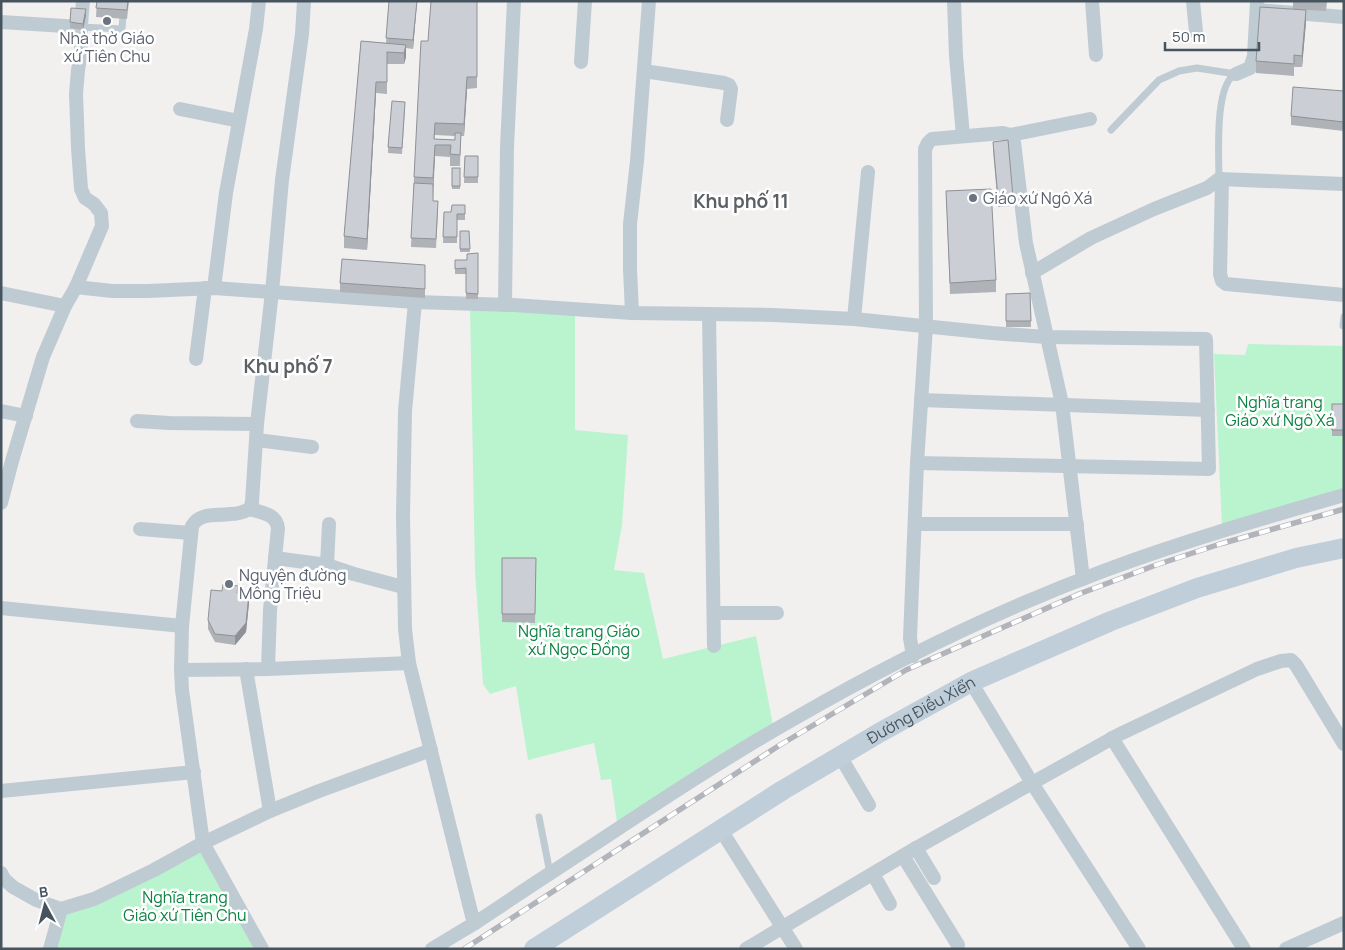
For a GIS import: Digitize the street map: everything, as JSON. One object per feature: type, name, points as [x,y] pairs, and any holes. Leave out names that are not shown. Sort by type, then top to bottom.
[{"type":"street","points":[[1,503],[44,357],[102,226],[101,213],[94,204],[85,198],[81,190],[76,94],[81,52],[83,1]]},
{"type":"street","points":[[196,359],[256,29],[259,1]]},
{"type":"street","points":[[250,509],[282,180],[302,34],[304,1]]},
{"type":"street","points":[[505,305],[507,147],[514,1]]},
{"type":"street","points":[[581,62],[585,1]]},
{"type":"street","points":[[632,313],[630,224],[637,161],[649,1]]},
{"type":"street","points":[[954,1],[956,56],[963,136]]},
{"type":"street","points":[[1092,1],[1096,55]]},
{"type":"street","points":[[1193,1],[1196,32]]},
{"type":"street","points":[[1236,74],[1250,68],[1252,64],[1257,6],[1344,17]]},
{"type":"street","points":[[1,22],[81,26]]},
{"type":"street","points":[[644,71],[729,85],[731,89],[727,120]]},
{"type":"street","points":[[180,109],[239,121]]},
{"type":"street","points":[[913,656],[910,638],[917,463],[926,326],[925,149],[932,139],[1003,133],[1010,135],[1090,119]]},
{"type":"street","points":[[1010,135],[1014,142],[1026,243],[1062,404],[1083,579]]},
{"type":"street","points":[[854,319],[868,172]]},
{"type":"street","points":[[1221,180],[1220,274],[1222,281],[1226,284],[1341,294]]},
{"type":"street","points":[[1032,273],[1091,238],[1154,209],[1207,188],[1221,180],[1344,184]]},
{"type":"street","points":[[76,287],[112,291],[210,288],[415,302],[505,305],[632,313],[774,315],[854,319],[1046,337],[1206,339],[1209,469],[917,463]]},
{"type":"street","points":[[1,293],[65,306]]},
{"type":"street","points":[[415,302],[405,411],[403,515],[405,629],[409,663],[475,923]]},
{"type":"street","points":[[709,314],[714,646]]},
{"type":"street","points":[[921,400],[1208,410]]},
{"type":"street","points":[[1,411],[26,416]]},
{"type":"street","points":[[137,421],[168,424],[258,424]]},
{"type":"street","points":[[257,440],[312,447]]},
{"type":"street","points":[[432,949],[699,777],[792,720],[884,670],[971,627],[1106,570],[1273,515],[1344,495]]},
{"type":"street","points":[[262,949],[203,843],[182,690],[181,670],[182,626],[191,533],[195,520],[208,515],[231,514],[250,509],[268,514],[277,523],[270,610],[268,670]]},
{"type":"street","points":[[327,565],[329,524]]},
{"type":"street","points":[[916,524],[1077,524]]},
{"type":"street","points":[[140,529],[191,533]]},
{"type":"street","name":"Đường Điều Xiển","points":[[534,949],[782,790],[971,682],[1111,621],[1197,588],[1296,558],[1344,548]]},
{"type":"street","points":[[275,558],[327,565],[403,587]]},
{"type":"street","points":[[1,608],[182,626]]},
{"type":"street","points":[[714,613],[777,613]]},
{"type":"street","points":[[746,949],[916,848],[1112,738],[1257,669],[1281,661],[1291,660],[1296,664],[1344,744]]},
{"type":"street","points":[[181,670],[268,670],[409,663]]},
{"type":"street","points":[[246,669],[270,811]]},
{"type":"street","points":[[971,682],[1032,783],[1139,949]]},
{"type":"street","points":[[1112,738],[1244,949]]},
{"type":"street","points":[[1,873],[4,879],[13,886],[36,900],[61,909],[94,899],[270,811],[431,750]]},
{"type":"street","points":[[840,756],[869,805]]},
{"type":"street","points":[[1,792],[194,772]]},
{"type":"street","points":[[721,830],[796,949]]},
{"type":"street","points":[[916,848],[934,878]]},
{"type":"street","points":[[903,856],[958,945]]},
{"type":"street","points":[[873,874],[890,904]]},
{"type":"street","points":[[50,949],[61,909]]},
{"type":"street","points":[[1286,949],[1344,923]]},
{"type":"lane","points":[[81,26],[122,29],[124,1]]},
{"type":"lane","points":[[1111,130],[1159,80],[1179,71],[1197,68],[1236,74]]},
{"type":"lane","points":[[1221,180],[1219,115],[1227,82],[1231,76],[1236,74]]},
{"type":"lane","points":[[1343,326],[1344,317]]},
{"type":"lane","points":[[539,817],[550,874]]},
{"type":"green space","name":"Nghĩa trang Giáo xứ Ngọc Đồng","points":[[470,308],[575,313],[575,430],[628,435],[622,525],[614,570],[644,573],[663,659],[756,636],[773,725],[617,823],[611,779],[601,780],[594,743],[528,760],[516,686],[490,694],[483,684],[475,571]]},
{"type":"green space","name":"Nghĩa trang Giáo xứ Ngô Xá","points":[[1248,344],[1344,346],[1344,491],[1222,527],[1214,354],[1245,355]]},
{"type":"green space","name":"Nghĩa trang Giáo xứ Tiên Chu","points":[[201,850],[257,949],[54,949],[64,913]]},
{"type":"building","points":[[97,1],[128,1],[127,10],[96,8]]},
{"type":"building","points":[[389,1],[417,1],[413,40],[386,38]]},
{"type":"building","points":[[431,1],[477,1],[477,77],[467,77],[464,124],[435,123],[434,139],[455,140],[455,133],[461,133],[460,155],[450,154],[451,145],[435,145],[433,178],[414,177],[421,41],[428,41]]},
{"type":"building","points":[[1260,7],[1306,10],[1302,56],[1294,55],[1294,64],[1256,61]]},
{"type":"building","points":[[71,8],[86,9],[83,24],[70,22]]},
{"type":"building","points":[[361,41],[406,45],[404,53],[387,52],[387,82],[376,82],[367,239],[344,236]]},
{"type":"building","points":[[1293,87],[1344,91],[1344,122],[1291,116]]},
{"type":"building","points":[[392,101],[405,102],[402,148],[388,147]]},
{"type":"building","points":[[1008,140],[1013,197],[998,198],[993,142]]},
{"type":"building","points":[[465,156],[478,156],[478,177],[464,177]]},
{"type":"building","points":[[452,168],[460,168],[460,186],[452,186]]},
{"type":"building","points":[[414,183],[433,184],[433,201],[438,201],[436,239],[411,238]]},
{"type":"building","points":[[991,189],[996,280],[950,283],[946,191]]},
{"type":"building","points":[[452,205],[465,205],[465,214],[457,214],[457,237],[443,237],[444,212],[451,212]]},
{"type":"building","points":[[460,231],[469,231],[470,249],[460,249]]},
{"type":"building","points":[[478,253],[478,294],[466,293],[466,268],[455,269],[455,260],[467,260],[467,254]]},
{"type":"building","points":[[342,259],[425,265],[425,289],[340,283]]},
{"type":"building","points":[[1030,293],[1031,321],[1006,321],[1006,294]]},
{"type":"building","points":[[1332,404],[1344,404],[1344,430],[1332,430]]},
{"type":"building","points":[[502,558],[536,558],[535,614],[502,614]]},
{"type":"building","points":[[223,584],[238,586],[237,593],[249,594],[246,623],[235,636],[215,634],[208,620],[211,590],[222,591]]},
{"type":"railway","points":[[464,949],[780,745],[906,670],[1079,594],[1156,565],[1220,544],[1344,509]]},
{"type":"place","name":"Nhà thờ Giáo xứ Tiên Chu","points":[[107,21]]},
{"type":"place","name":"Giáo xứ Ngô Xá","points":[[973,198]]},
{"type":"place","name":"Nguyện đường Mông Triệu","points":[[229,584]]},
{"type":"district","name":"Khu phố 11","points":[[741,201]]},
{"type":"district","name":"Khu phố 7","points":[[288,366]]}]
